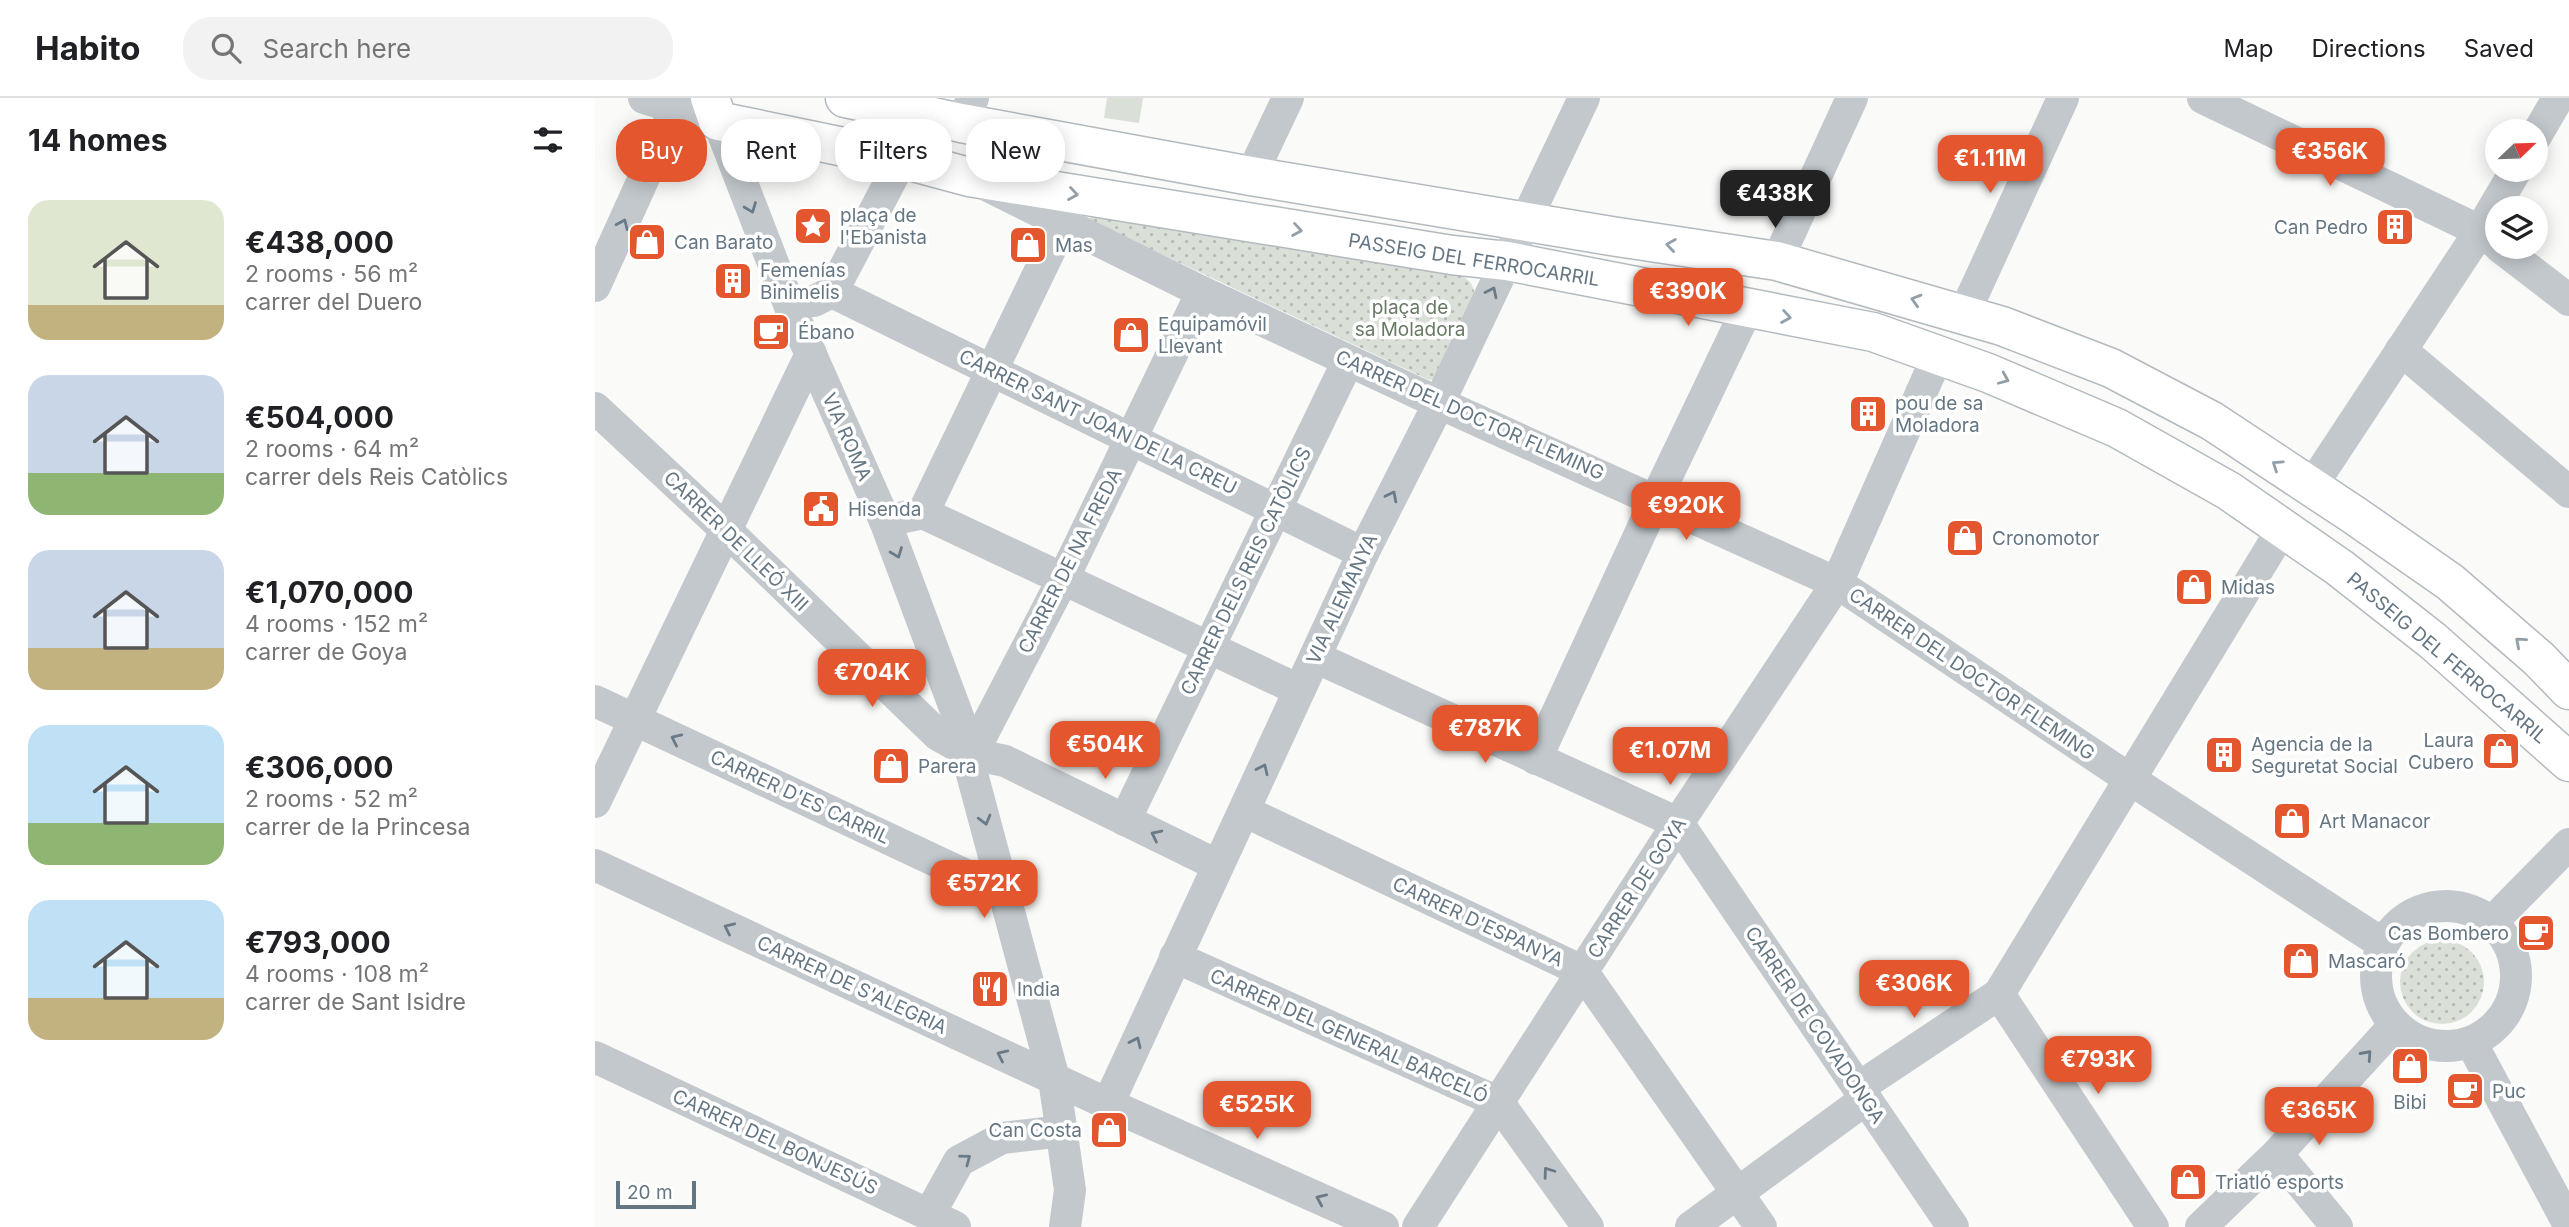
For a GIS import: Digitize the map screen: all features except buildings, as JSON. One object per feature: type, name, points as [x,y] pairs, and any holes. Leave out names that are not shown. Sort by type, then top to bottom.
[{"type":"main road","points":[[845,98],[967,111],[1251,176],[1777,261],[2002,326],[2111,368],[2212,421],[2450,582],[2539,659],[2569,690]]},
{"type":"main road","name":"PASSEIG DEL FERROCARRIL","points":[[701,109],[835,142]]},
{"type":"main road","name":"PASSEIG DEL FERROCARRIL","points":[[1000,182],[1438,253],[1507,261],[1873,332],[1988,373],[2117,428],[2229,491],[2340,568],[2433,641],[2569,762]]},
{"type":"street","points":[[595,286],[701,109],[644,98]]},
{"type":"street","points":[[1251,176],[1288,98]]},
{"type":"street","name":"VIA ALEMANYA","points":[[1108,1104],[1363,553],[1439,403],[1584,98]]},
{"type":"street","points":[[1777,261],[1852,98]]},
{"type":"street","points":[[1964,314],[2063,98]]},
{"type":"street","points":[[2203,98],[2485,238]]},
{"type":"street","points":[[2546,119],[2558,98]]},
{"type":"street","name":"VIA ROMA","points":[[701,109],[885,521],[972,754],[972,774],[1054,1079],[1070,1190],[1065,1227]]},
{"type":"street","points":[[792,312],[832,292],[890,182]]},
{"type":"street","name":"CARRER DEL DOCTOR FLEMING","points":[[979,182],[1348,361],[1837,583],[2128,778],[2383,944]]},
{"type":"street","points":[[923,513],[1063,223]]},
{"type":"street","points":[[2311,487],[2401,350],[2485,249]]},
{"type":"street","points":[[2515,259],[2569,300]]},
{"type":"street","name":"CARRER SANT JOAN DE LA CREU","points":[[832,292],[1363,553]]},
{"type":"street","name":"CARRER DE NA FREDA","points":[[972,754],[1064,577],[1202,292]]},
{"type":"street","points":[[1536,759],[1747,309]]},
{"type":"street","points":[[2401,350],[2569,492]]},
{"type":"street","points":[[595,802],[811,354]]},
{"type":"street","name":"CARRER DE GOYA","points":[[1418,1227],[1678,823],[1837,583],[1938,355]]},
{"type":"street","name":"CARRER DELS REIS CATÒLICS","points":[[1125,820],[1348,361]]},
{"type":"street","name":"CARRER DE LLEÓ XIII","points":[[595,408],[938,735],[972,754],[1005,761],[1217,865]]},
{"type":"street","points":[[885,521],[923,513],[1064,577],[1299,690]]},
{"type":"street","points":[[1691,1227],[1738,1194],[1862,1094],[1999,994],[2128,778],[2283,528]]},
{"type":"street","points":[[1315,657],[1678,823]]},
{"type":"street","name":"CARRER D'ES CARRIL","points":[[595,701],[1004,893]]},
{"type":"street","name":"CARRER D'ESPANYA","points":[[1244,811],[1583,971],[1761,1227]]},
{"type":"street","name":"CARRER DE COVADONGA","points":[[1678,823],[1952,1227]]},
{"type":"street","points":[[2492,922],[2569,844]]},
{"type":"street","name":"CARRER DE S'ALEGRIA","points":[[595,865],[1108,1104],[1383,1227]]},
{"type":"street","points":[[2432,906],[2453,906],[2474,911],[2492,922],[2507,941],[2515,964],[2515,988],[2507,1011],[2492,1030],[2471,1042],[2451,1047],[2430,1045],[2411,1038],[2395,1025],[2382,1007],[2376,986],[2376,964],[2383,944],[2395,926],[2412,914],[2432,906]]},
{"type":"street","name":"CARRER DEL GENERAL BARCELÓ","points":[[1175,957],[1498,1102],[1588,1227]]},
{"type":"street","points":[[1999,994],[2153,1227]]},
{"type":"street","points":[[2201,1227],[2277,1154],[2395,1025]]},
{"type":"street","points":[[2471,1042],[2569,1225]]},
{"type":"street","name":"CARRER DEL BONJESÚS","points":[[595,1057],[942,1221]]},
{"type":"street","points":[[942,1221],[959,1161],[1002,1138],[1063,1130]]},
{"type":"street","points":[[2277,1154],[2337,1227]]},
{"type":"green space","points":[[1107,98],[1143,98],[1139,123],[1104,118]]},
{"type":"green space","name":"plaça de sa Moladora","points":[[1093,216],[1461,276],[1471,284],[1475,296],[1434,379],[1429,380],[1091,221],[1089,219]]},
{"type":"green space","points":[[2442,940],[2458,943],[2472,952],[2481,966],[2484,982],[2481,998],[2472,1012],[2458,1021],[2442,1024],[2426,1021],[2412,1012],[2403,998],[2400,982],[2403,966],[2412,952],[2426,943]]},
{"type":"place","name":"plaça de l'Ebanista","points":[[813,226]]},
{"type":"place","name":"Can Pedro","points":[[2395,227]]},
{"type":"place","name":"Can Barato","points":[[647,242]]},
{"type":"place","name":"Mas","points":[[1028,245]]},
{"type":"place","name":"Femenías Binimelis","points":[[733,281]]},
{"type":"place","name":"Ébano","points":[[771,332]]},
{"type":"place","name":"Equipamóvil Llevant","points":[[1131,335]]},
{"type":"place","name":"pou de sa Moladora","points":[[1868,414]]},
{"type":"place","name":"Hisenda","points":[[821,509]]},
{"type":"place","name":"Cronomotor","points":[[1965,538]]},
{"type":"place","name":"Midas","points":[[2194,587]]},
{"type":"place","name":"Laura Cubero","points":[[2501,751]]},
{"type":"place","name":"Agencia de la Seguretat Social","points":[[2224,755]]},
{"type":"place","name":"Parera","points":[[891,766]]},
{"type":"place","name":"Art Manacor","points":[[2292,821]]},
{"type":"place","name":"Cas Bombero","points":[[2536,933]]},
{"type":"place","name":"Mascaró","points":[[2301,961]]},
{"type":"place","name":"India","points":[[990,989]]},
{"type":"place","name":"Bibi","points":[[2410,1066]]},
{"type":"place","name":"Puc","points":[[2465,1091]]},
{"type":"place","name":"Can Costa","points":[[1109,1130]]},
{"type":"place","name":"Triatló esports","points":[[2188,1182]]}]
